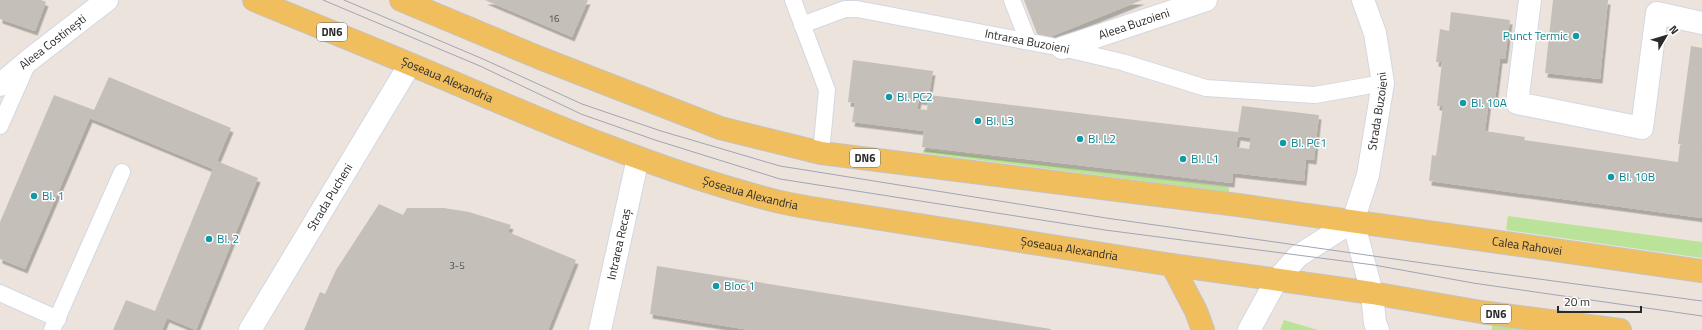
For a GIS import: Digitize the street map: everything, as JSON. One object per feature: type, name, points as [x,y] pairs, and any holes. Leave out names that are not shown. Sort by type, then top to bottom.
[{"type":"main road","name":"Șoseaua Alexandria","points":[[254,0],[537,118],[638,158],[707,182],[774,201],[1276,281]]},
{"type":"main road","name":"DN6","points":[[401,0],[540,58],[720,128],[822,153],[1238,205],[1352,221]]},
{"type":"main road","name":"Calea Rahovei","points":[[1352,221],[1702,271]]},
{"type":"main road","points":[[1172,265],[1196,311],[1203,330]]},
{"type":"main road","name":"DN6","points":[[1276,281],[1372,294],[1481,312],[1620,330]]},
{"type":"street","name":"Aleea Costinești","points":[[0,85],[28,61],[107,0]]},
{"type":"street","name":"Aleea Buzoieni","points":[[1062,48],[1206,0]]},
{"type":"street","name":"Strada Buzoieni","points":[[1352,221],[1368,175],[1383,83],[1375,33],[1363,0]]},
{"type":"street","points":[[1530,0],[1517,103],[1642,128],[1657,12],[1702,23]]},
{"type":"street","name":"Strada Pucheni","points":[[250,330],[410,64]]},
{"type":"street","name":"Intrarea Recaș","points":[[600,330],[638,158]]},
{"type":"street","points":[[1249,330],[1276,281],[1298,256],[1352,221],[1372,294],[1375,328]]},
{"type":"lane","points":[[793,0],[827,90],[822,153]]},
{"type":"lane","points":[[1012,0],[1028,41]]},
{"type":"lane","name":"Intrarea Buzoieni","points":[[802,24],[845,9],[857,9],[1062,48],[1122,62],[1206,88],[1315,95],[1383,83]]},
{"type":"lane","points":[[0,126],[28,61]]},
{"type":"lane","points":[[0,293],[55,324],[122,172]]},
{"type":"green space","points":[[923,150],[1229,187],[1229,192],[923,153]]},
{"type":"green space","points":[[1508,216],[1702,242],[1702,258],[1506,230]]},
{"type":"green space","points":[[1284,320],[1318,330],[1280,330]]},
{"type":"green space","points":[[1492,325],[1527,330],[1492,330]]},
{"type":"building","points":[[0,0],[41,0],[46,2],[35,31],[0,19]]},
{"type":"building","points":[[485,0],[588,0],[572,37]]},
{"type":"building","points":[[1024,0],[1142,0],[1040,41]]},
{"type":"building","name":"Punct Termic","points":[[1553,0],[1608,0],[1600,79],[1545,73]]},
{"type":"building","points":[[1451,12],[1510,20],[1505,59],[1500,59],[1495,100],[1489,100],[1485,131],[1525,137],[1524,140],[1678,162],[1680,145],[1702,148],[1702,218],[1429,181],[1432,155],[1436,156],[1443,106],[1437,106],[1442,62],[1436,62],[1440,29],[1449,31]]},
{"type":"building","points":[[1691,46],[1702,48],[1702,147],[1678,144]]},
{"type":"building","points":[[853,60],[933,71],[929,95],[1135,120],[1238,132],[1242,106],[1319,115],[1314,160],[1306,159],[1304,181],[1233,173],[1232,183],[922,147],[924,131],[852,122],[855,103],[848,102]],"holes":[[[919,100],[928,101],[927,110],[917,109]],[[1238,136],[1251,138],[1249,149],[1236,147]]]},
{"type":"building","name":"Bl. 1","points":[[109,77],[231,128],[217,161],[258,178],[196,330],[167,318],[162,330],[113,330],[126,300],[155,311],[213,169],[90,118],[25,269],[0,259],[0,222],[54,95],[94,110]]},
{"type":"building","points":[[379,204],[403,215],[407,208],[444,208],[469,212],[511,225],[508,232],[576,260],[548,330],[304,330],[320,292],[325,294],[336,270]]},
{"type":"building","name":"Bloc 1","points":[[657,266],[1051,330],[750,330],[650,314]]},
{"type":"tram line","points":[[323,0],[480,66],[581,114],[655,140],[780,179],[1105,230],[1374,265],[1473,283],[1702,316]]},
{"type":"tram line","points":[[344,0],[483,59],[582,104],[661,131],[780,166],[1106,218],[1702,301]]},
{"type":"place","name":"Punct Termic","points":[[1576,36]]},
{"type":"place","name":"Bl. PC2","points":[[889,97]]},
{"type":"place","name":"Bl. 10A","points":[[1463,103]]},
{"type":"place","name":"Bl. L3","points":[[978,121]]},
{"type":"place","name":"Bl. L2","points":[[1080,139]]},
{"type":"place","name":"Bl. PC1","points":[[1283,143]]},
{"type":"place","name":"Bl. L1","points":[[1183,159]]},
{"type":"place","name":"Bl. 10B","points":[[1611,177]]},
{"type":"place","name":"Bl. 1","points":[[34,196]]},
{"type":"place","name":"Bl. 2","points":[[209,239]]},
{"type":"place","name":"Bloc 1","points":[[716,286]]}]
